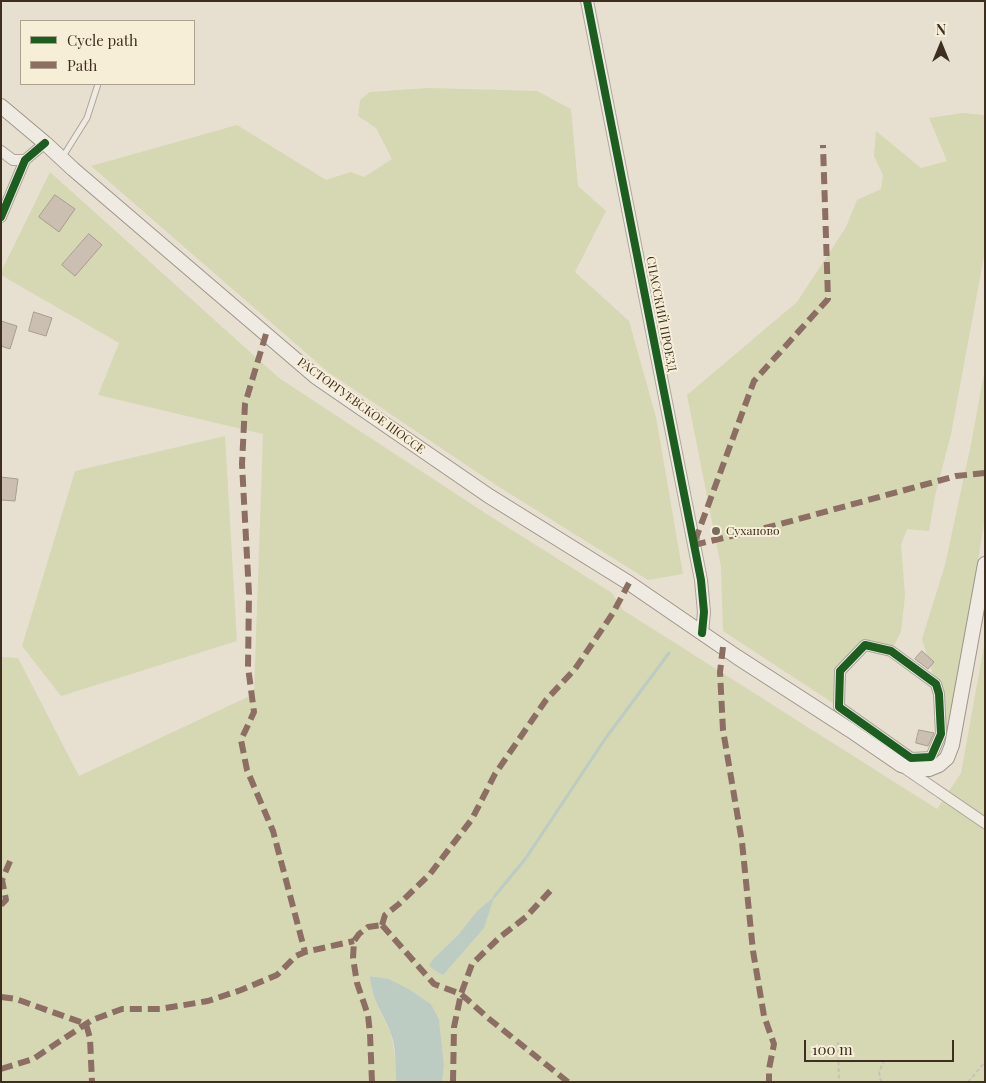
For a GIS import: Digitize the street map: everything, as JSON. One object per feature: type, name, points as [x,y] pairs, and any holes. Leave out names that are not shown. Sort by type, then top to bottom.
[{"type":"main road","name":"РАСТОРГУЕВСКОЕ ШОССЕ","points":[[1,106],[316,377],[489,496],[629,583],[901,765]]},
{"type":"main road","points":[[901,765],[930,770],[940,765],[947,758],[952,745],[985,564]]},
{"type":"street","name":"СПАССКИЙ ПРОЕЗД","points":[[587,1],[701,580],[704,612],[702,632]]},
{"type":"street","points":[[1,217],[25,160],[45,143]]},
{"type":"street","points":[[1,150],[13,160],[25,160]]},
{"type":"street","points":[[865,645],[891,650],[936,684],[939,694],[941,734],[931,757],[911,758],[839,707],[840,671],[865,645]]},
{"type":"street","points":[[901,765],[985,823]]},
{"type":"lane","points":[[62,159],[87,118],[98,85]]},
{"type":"path","points":[[838,1042],[838,1082]]},
{"type":"path","points":[[881,1082],[879,1072],[884,1061]]},
{"type":"path","points":[[968,1082],[985,1062]]},
{"type":"green space","points":[[428,88],[537,91],[571,109],[578,186],[606,211],[575,272],[629,321],[656,417],[683,574],[648,580],[496,485],[328,372],[91,166],[237,125],[326,180],[351,172],[364,177],[392,159],[376,128],[358,116],[360,100],[370,92]]},
{"type":"green space","points":[[963,113],[985,115],[985,251],[951,434],[935,496],[929,531],[907,529],[901,545],[905,595],[901,632],[891,651],[865,645],[840,671],[839,707],[723,631],[721,567],[687,395],[797,302],[846,227],[857,200],[881,189],[883,175],[874,156],[876,131],[921,168],[947,161],[929,118]]},
{"type":"green space","points":[[50,172],[279,378],[485,513],[612,593],[623,610],[937,809],[961,773],[985,640],[985,1082],[442,1082],[444,1065],[439,1019],[431,1004],[409,989],[389,979],[371,976],[372,990],[379,1010],[391,1033],[396,1063],[396,1082],[1,1082],[1,657],[18,658],[79,776],[254,694],[263,434],[98,395],[119,343],[1,275]],"holes":[[[477,911],[443,975],[435,957],[458,935]]]},
{"type":"green space","points":[[985,368],[985,518],[948,742],[941,734],[939,694],[922,639],[945,565]]},
{"type":"green space","points":[[225,436],[237,641],[61,696],[22,646],[75,471]]},
{"type":"shaded area","points":[[494,897],[484,928],[443,975],[434,970],[429,965],[435,957],[458,935],[477,911]]},
{"type":"shaded area","points":[[370,976],[389,979],[409,989],[431,1004],[439,1019],[444,1065],[442,1082],[396,1082],[392,1037],[375,998]]},
{"type":"building","points":[[55,195],[75,209],[59,232],[39,217]]},
{"type":"building","points":[[89,234],[102,245],[75,276],[62,265]]},
{"type":"building","points":[[34,312],[52,318],[46,336],[29,331]]},
{"type":"building","points":[[1,321],[17,326],[10,349],[1,346]]},
{"type":"building","points":[[1,477],[18,479],[15,501],[1,500]]},
{"type":"building","points":[[922,651],[934,662],[928,669],[915,659]]},
{"type":"building","points":[[919,730],[934,733],[928,746],[916,743]]},
{"type":"waterway","points":[[494,897],[526,858],[605,739],[669,653]]},
{"type":"marked path","points":[[695,541],[754,381],[828,299],[823,145]]},
{"type":"marked path","points":[[266,334],[245,404],[242,464],[249,594],[248,667],[254,712],[241,740],[247,770],[273,831],[305,952]]},
{"type":"marked path","points":[[694,545],[773,526],[956,476],[985,473]]},
{"type":"marked path","points":[[382,925],[385,915],[430,874],[472,819],[495,774],[546,700],[575,669],[613,613],[629,583]]},
{"type":"marked path","points":[[723,647],[720,672],[723,730],[742,842],[753,951],[764,1016],[774,1044],[769,1069],[769,1082]]},
{"type":"marked path","points":[[1,905],[6,900],[2,880],[11,859]]},
{"type":"marked path","points":[[453,1082],[454,1027],[461,994],[472,964],[500,937],[526,917],[551,890]]},
{"type":"marked path","points":[[382,925],[434,984],[461,994],[568,1082]]},
{"type":"marked path","points":[[372,1082],[368,1015],[357,983],[353,958],[354,941],[368,927],[382,925]]},
{"type":"marked path","points":[[1,1069],[33,1059],[92,1020],[122,1009],[160,1009],[208,1001],[277,975],[296,956],[305,952],[354,941]]},
{"type":"marked path","points":[[1,997],[16,999],[86,1024],[90,1038],[92,1082]]},
{"type":"cycle path","points":[[587,1],[701,580],[704,612],[702,633]]},
{"type":"cycle path","points":[[1,217],[25,160],[45,143]]},
{"type":"cycle path","points":[[865,645],[891,651],[936,684],[939,694],[941,734],[931,757],[911,758],[839,707],[840,671],[865,645]]},
{"type":"place","name":"Суханово","points":[[716,531]]}]
